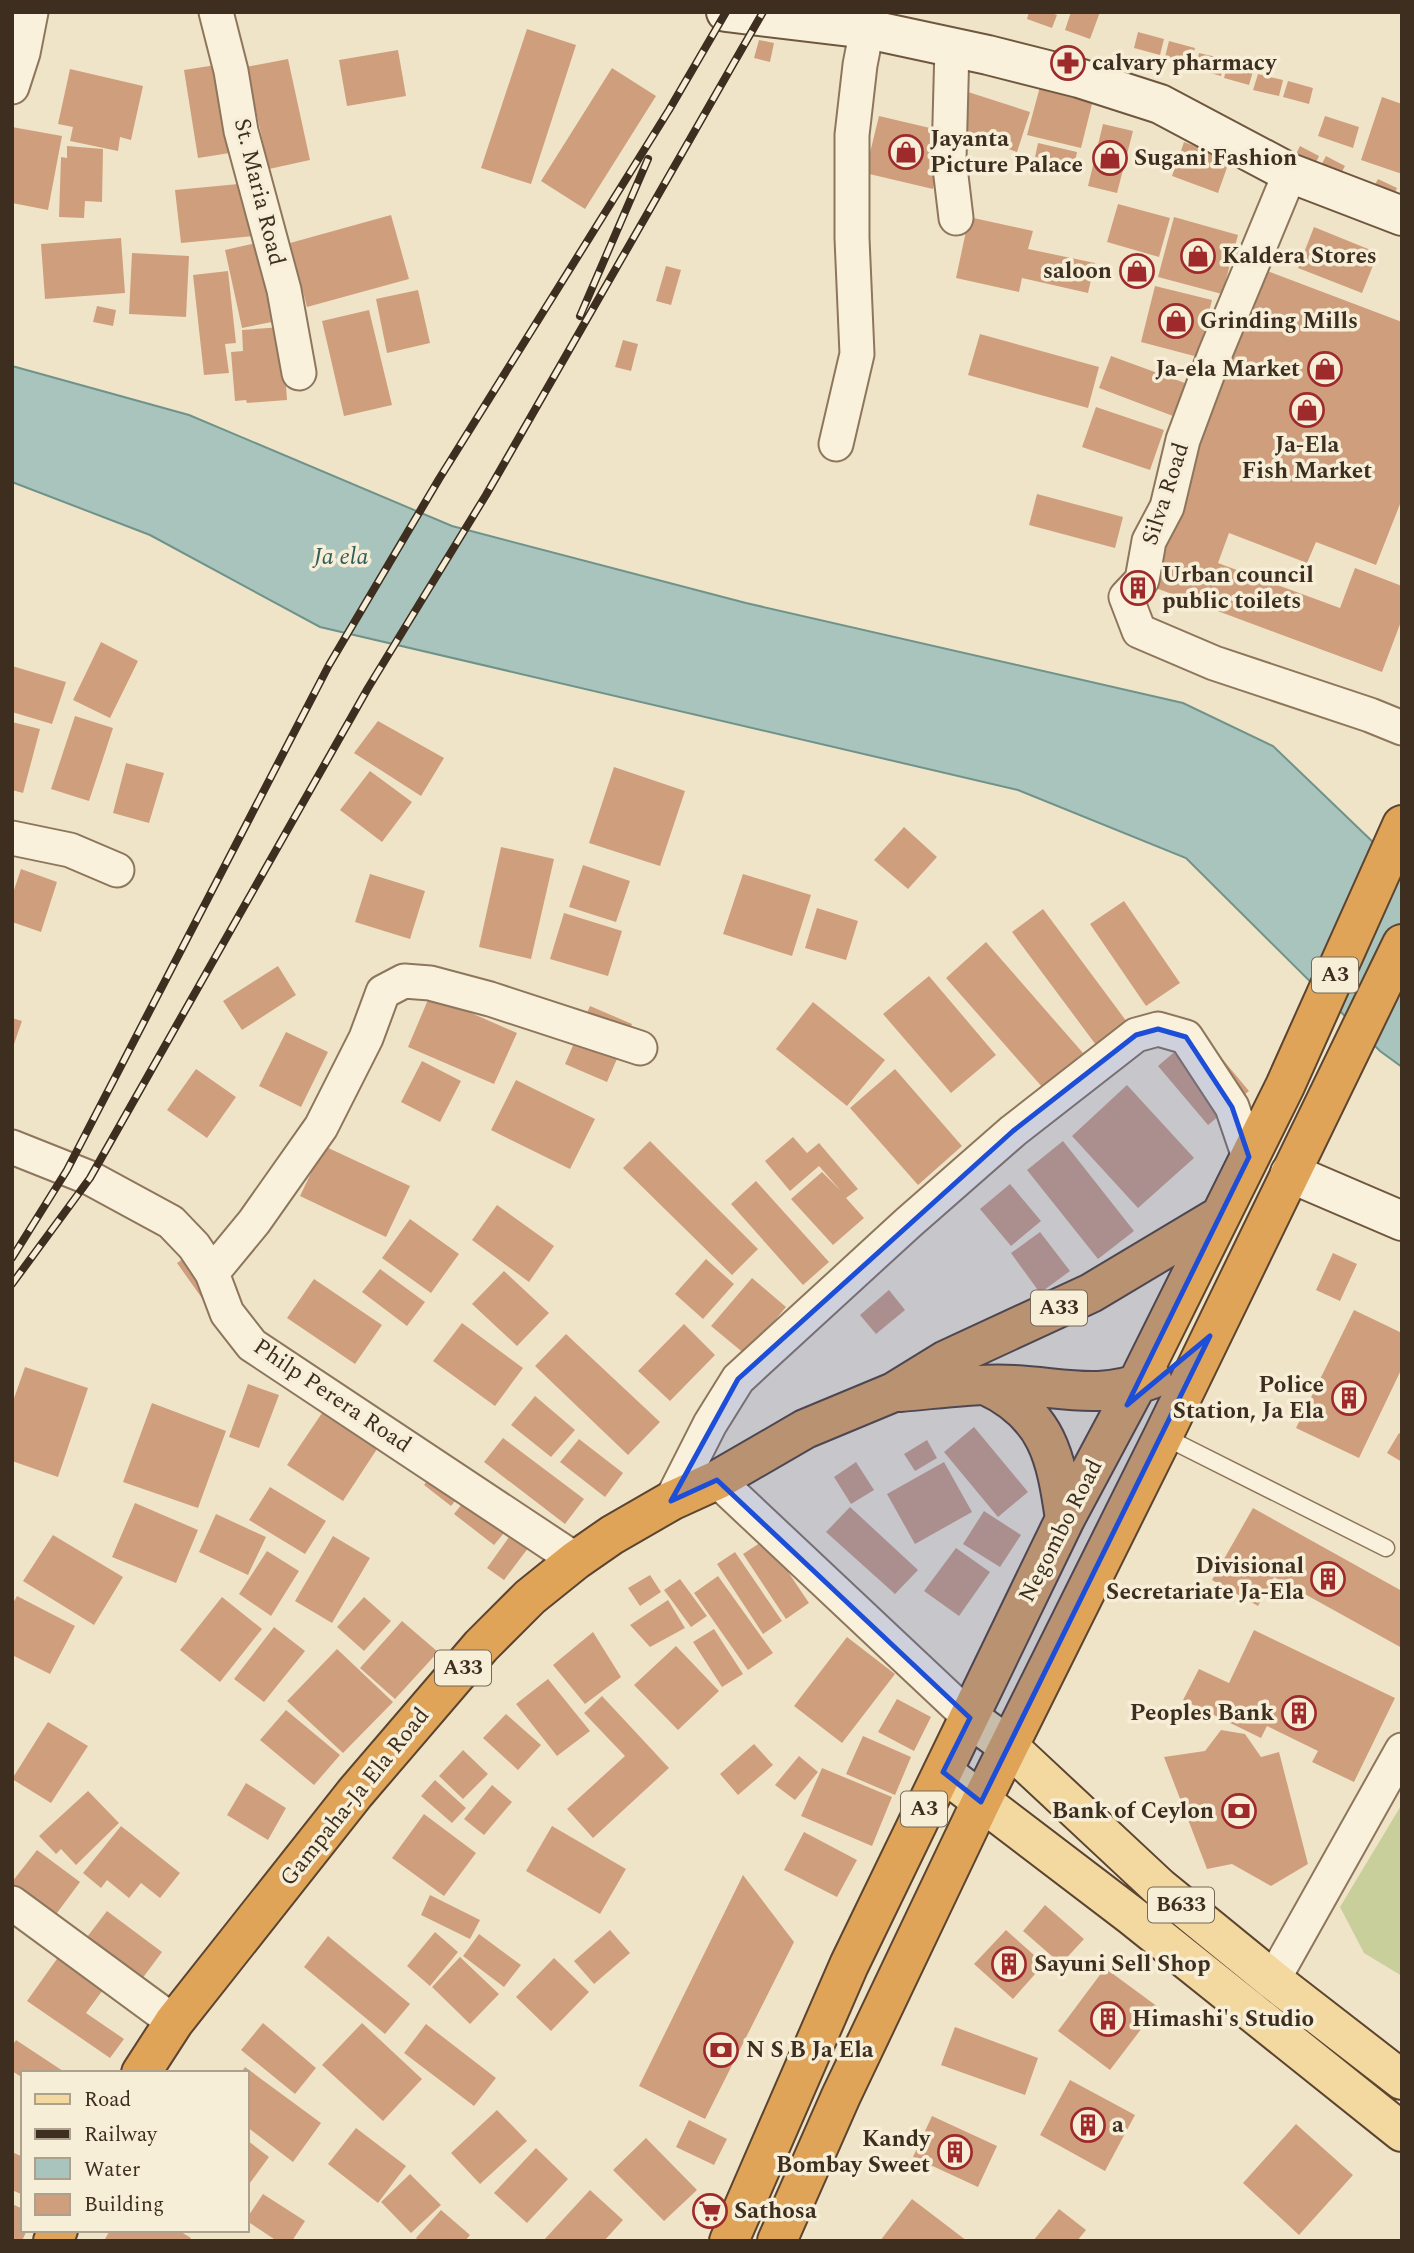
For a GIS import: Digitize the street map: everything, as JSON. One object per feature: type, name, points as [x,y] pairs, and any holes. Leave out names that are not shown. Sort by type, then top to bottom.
[{"type":"highway","name":"Negombo Road","points":[[729,2241],[849,1965],[1065,1519],[1136,1386],[1257,1141],[1402,825]]},
{"type":"highway","name":"A3","points":[[777,2241],[841,2096],[981,1802],[1163,1436],[1402,944]]},
{"type":"highway","name":"Gampaha-Ja Ela Road","points":[[142,2071],[174,2022],[355,1793],[481,1646],[530,1597],[576,1560],[612,1535],[671,1501],[717,1480],[805,1429],[894,1392],[946,1360],[1091,1293],[1219,1217]]},
{"type":"highway","name":"Gampaha-Ja Ela Road","points":[[894,1392],[1014,1385],[1092,1393],[1136,1386],[1170,1372],[1195,1354],[1210,1336]]},
{"type":"highway","points":[[985,1385],[1003,1393],[1020,1406],[1042,1433],[1052,1450],[1058,1470],[1065,1519]]},
{"type":"main road","points":[[726,12],[869,21],[951,47],[1079,78],[1160,104],[1290,173],[1402,216]]},
{"type":"main road","points":[[1296,1159],[1402,1221]]},
{"type":"main road","name":"B633","points":[[970,1718],[1008,1746],[1159,1887],[1402,2080]]},
{"type":"main road","name":"B633","points":[[943,1772],[1132,1916],[1402,2132]]},
{"type":"street","points":[[12,87],[23,53],[31,12]]},
{"type":"street","name":"St. Maria Road","points":[[216,12],[231,71],[241,131],[284,290],[299,373]]},
{"type":"street","points":[[836,444],[857,354],[852,238],[852,135],[860,65],[869,21]]},
{"type":"street","points":[[951,47],[949,159],[956,218]]},
{"type":"street","name":"Silva Road","points":[[1290,173],[1192,415],[1167,507],[1149,541],[1142,580],[1126,597],[1139,631],[1214,663],[1402,728]]},
{"type":"street","points":[[12,838],[71,850],[117,870]]},
{"type":"street","points":[[212,1273],[254,1222],[321,1127],[366,1038],[383,992],[404,981],[430,983],[490,999],[640,1048]]},
{"type":"street","points":[[671,1501],[710,1424],[738,1379],[1013,1131],[1136,1035],[1158,1029],[1186,1037],[1257,1141]]},
{"type":"street","name":"Philp Perera Road","points":[[12,1147],[90,1178],[172,1222],[194,1246],[212,1273],[227,1313],[252,1345],[576,1560]]},
{"type":"street","points":[[717,1480],[970,1718]]},
{"type":"street","points":[[1273,1980],[1402,1750]]},
{"type":"street","points":[[12,1903],[174,2022]]},
{"type":"lane","points":[[1163,1436],[1386,1548]]},
{"type":"highlighted area","points":[[1158,1029],[1186,1037],[1232,1107],[1249,1157],[1127,1405],[1210,1336],[981,1802],[943,1772],[970,1718],[717,1480],[671,1501],[738,1379],[1013,1131],[1136,1035]]},
{"type":"green space","points":[[1402,1804],[1402,1976],[1364,1953],[1340,1907]]},
{"type":"water","name":"Ja ela","points":[[12,366],[189,415],[452,526],[746,603],[1183,703],[1273,746],[1402,870],[1402,1067],[1380,1051],[1186,858],[1018,790],[320,627],[150,535],[12,482]]},
{"type":"building","points":[[1029,12],[1049,12],[1057,15],[1052,28],[1027,19]]},
{"type":"building","points":[[1071,12],[1100,12],[1090,39],[1065,30]]},
{"type":"building","points":[[527,29],[576,45],[531,184],[481,168]]},
{"type":"building","points":[[1138,32],[1164,39],[1160,55],[1134,48]]},
{"type":"building","points":[[759,40],[774,43],[770,62],[754,58]]},
{"type":"building","points":[[1169,41],[1195,48],[1190,64],[1165,57]]},
{"type":"building","points":[[398,50],[406,96],[347,106],[339,60]]},
{"type":"building","points":[[1199,53],[1225,59],[1221,76],[1195,69]]},
{"type":"building","points":[[288,59],[310,160],[269,169],[246,67]]},
{"type":"building","points":[[1228,62],[1254,68],[1249,85],[1224,78]]},
{"type":"building","points":[[222,64],[236,152],[198,158],[184,70]]},
{"type":"building","points":[[612,68],[656,96],[585,209],[541,181]]},
{"type":"building","points":[[70,69],[143,86],[131,140],[120,137],[118,151],[70,141],[73,127],[58,124]]},
{"type":"building","points":[[1258,74],[1283,80],[1279,96],[1253,90]]},
{"type":"building","points":[[1288,81],[1313,88],[1309,104],[1283,97]]},
{"type":"building","points":[[1041,83],[1094,96],[1081,148],[1027,135]]},
{"type":"building","points":[[965,91],[1030,112],[1017,152],[953,130]]},
{"type":"building","points":[[1382,97],[1402,104],[1402,174],[1361,160]]},
{"type":"building","name":"Jayanta Picture Palace","points":[[879,116],[947,132],[933,189],[865,173]]},
{"type":"building","points":[[1325,116],[1359,127],[1353,148],[1318,136]]},
{"type":"building","name":"Sugani Fashion","points":[[1103,124],[1133,131],[1117,193],[1088,186]]},
{"type":"building","points":[[12,127],[62,136],[48,210],[12,203]]},
{"type":"building","points":[[1184,142],[1230,159],[1218,193],[1172,176]]},
{"type":"building","points":[[1038,143],[1077,152],[1074,167],[1035,157]]},
{"type":"building","points":[[67,146],[103,149],[102,202],[85,201],[84,218],[59,217],[61,157],[67,158]]},
{"type":"building","points":[[1300,146],[1319,156],[1313,169],[1293,160]]},
{"type":"building","points":[[1326,156],[1345,166],[1338,179],[1319,169]]},
{"type":"building","points":[[1378,179],[1397,188],[1391,202],[1371,192]]},
{"type":"building","points":[[249,183],[254,236],[181,243],[175,190]]},
{"type":"building","points":[[1118,204],[1170,218],[1159,257],[1107,242]]},
{"type":"building","points":[[391,215],[409,279],[307,307],[290,243]]},
{"type":"building","points":[[969,217],[1033,231],[1028,249],[1095,263],[1088,293],[1022,278],[1019,292],[956,278]]},
{"type":"building","name":"Kaldera Stores","points":[[1174,217],[1238,235],[1222,294],[1158,277]]},
{"type":"building","points":[[1314,227],[1378,253],[1362,293],[1298,268]]},
{"type":"building","points":[[121,238],[125,293],[45,299],[41,244]]},
{"type":"building","points":[[265,241],[282,320],[242,328],[225,250]]},
{"type":"building","points":[[132,253],[189,256],[186,317],[129,314]]},
{"type":"building","name":"saloon","points":[[1131,255],[1152,261],[1144,287],[1124,281]]},
{"type":"building","points":[[666,266],[681,270],[671,305],[656,301]]},
{"type":"building","name":"Ja-ela Market","points":[[1265,270],[1402,322],[1402,499],[1376,565],[1316,542],[1307,563],[1229,533],[1218,563],[1340,608],[1355,568],[1402,586],[1402,619],[1382,672],[1145,584]]},
{"type":"building","points":[[228,271],[236,343],[225,344],[229,373],[204,375],[193,275]]},
{"type":"building","name":"Grinding Mills","points":[[1155,286],[1212,300],[1198,357],[1141,342]]},
{"type":"building","points":[[418,290],[430,343],[387,353],[376,299]]},
{"type":"building","points":[[97,306],[116,310],[113,326],[93,322]]},
{"type":"building","points":[[369,310],[392,405],[344,416],[322,321]]},
{"type":"building","points":[[282,327],[287,400],[247,403],[246,400],[235,401],[231,352],[243,351],[242,330]]},
{"type":"building","points":[[980,334],[1099,367],[1088,408],[968,375]]},
{"type":"building","points":[[623,340],[638,344],[631,371],[615,367]]},
{"type":"building","name":"Grinding Mills","points":[[1111,356],[1185,383],[1173,416],[1099,388]]},
{"type":"building","points":[[1096,407],[1164,430],[1150,470],[1082,447]]},
{"type":"building","points":[[1037,494],[1123,517],[1115,548],[1029,525]]},
{"type":"building","points":[[101,642],[138,661],[110,718],[73,700]]},
{"type":"building","points":[[12,666],[66,682],[52,724],[12,712]]},
{"type":"building","points":[[75,716],[113,728],[89,801],[51,789]]},
{"type":"building","points":[[378,721],[444,758],[421,796],[354,753]]},
{"type":"building","points":[[12,722],[40,729],[23,793],[12,790]]},
{"type":"building","points":[[126,763],[164,773],[149,823],[113,813]]},
{"type":"building","points":[[614,767],[685,791],[660,866],[589,843]]},
{"type":"building","points":[[370,771],[412,802],[382,842],[340,810]]},
{"type":"building","points":[[904,827],[937,857],[908,889],[874,860]]},
{"type":"building","points":[[501,847],[554,859],[531,959],[479,947]]},
{"type":"building","points":[[583,865],[630,881],[616,922],[569,907]]},
{"type":"building","points":[[21,869],[57,882],[41,932],[12,922],[12,896]]},
{"type":"building","points":[[370,874],[425,891],[410,939],[355,922]]},
{"type":"building","points":[[743,874],[811,895],[792,956],[723,934]]},
{"type":"building","points":[[1124,901],[1180,983],[1146,1006],[1090,924]]},
{"type":"building","points":[[817,908],[858,921],[846,960],[805,948]]},
{"type":"building","points":[[1043,909],[1127,1022],[1096,1045],[1012,932]]},
{"type":"building","points":[[564,913],[622,931],[608,976],[550,959]]},
{"type":"building","points":[[986,942],[1083,1053],[1043,1088],[946,978]]},
{"type":"building","points":[[278,966],[296,995],[242,1030],[223,1001]]},
{"type":"building","points":[[929,976],[996,1055],[951,1093],[883,1014]]},
{"type":"building","points":[[430,995],[517,1033],[494,1084],[408,1047]]},
{"type":"building","points":[[813,1002],[885,1060],[847,1106],[776,1049]]},
{"type":"building","points":[[590,1006],[632,1024],[607,1082],[565,1064]]},
{"type":"building","points":[[12,1018],[22,1021],[13,1047],[12,1047]]},
{"type":"building","points":[[1199,1031],[1249,1091],[1208,1125],[1158,1066]]},
{"type":"building","points":[[286,1032],[328,1052],[301,1107],[259,1086]]},
{"type":"building","points":[[422,1061],[461,1081],[440,1122],[401,1102]]},
{"type":"building","points":[[196,1069],[236,1097],[207,1138],[167,1110]]},
{"type":"building","points":[[895,1069],[962,1146],[918,1185],[850,1108]]},
{"type":"building","points":[[516,1080],[595,1119],[570,1169],[491,1130]]},
{"type":"building","points":[[1127,1085],[1194,1158],[1138,1208],[1072,1136]]},
{"type":"building","points":[[793,1137],[807,1153],[819,1143],[858,1189],[846,1198],[864,1218],[833,1245],[791,1199],[822,1172],[841,1191],[819,1166],[790,1191],[765,1161]]},
{"type":"building","points":[[650,1141],[758,1249],[732,1275],[623,1168]]},
{"type":"building","points":[[1063,1141],[1134,1231],[1098,1259],[1027,1170]]},
{"type":"building","points":[[324,1146],[410,1186],[386,1237],[300,1196]]},
{"type":"building","points":[[756,1181],[829,1262],[803,1285],[731,1204]]},
{"type":"building","points":[[1010,1184],[1041,1221],[1011,1246],[980,1209]]},
{"type":"building","points":[[497,1205],[554,1246],[529,1282],[472,1240]]},
{"type":"building","points":[[410,1219],[459,1254],[431,1293],[382,1258]]},
{"type":"building","points":[[1040,1232],[1070,1271],[1040,1293],[1011,1253]]},
{"type":"building","points":[[203,1245],[230,1283],[204,1301],[177,1263]]},
{"type":"building","points":[[1333,1253],[1357,1264],[1340,1301],[1316,1290]]},
{"type":"building","points":[[706,1259],[734,1284],[703,1319],[675,1294]]},
{"type":"building","points":[[380,1269],[425,1302],[407,1326],[362,1292]]},
{"type":"building","points":[[504,1271],[549,1313],[517,1346],[472,1304]]},
{"type":"building","points":[[752,1278],[786,1307],[746,1355],[711,1326]]},
{"type":"building","points":[[314,1279],[382,1325],[355,1364],[287,1318]]},
{"type":"building","points":[[889,1290],[905,1310],[876,1334],[860,1315]]},
{"type":"building","name":"Police Station, Ja Ela","points":[[1354,1310],[1402,1333],[1402,1368],[1359,1458],[1296,1428]]},
{"type":"building","points":[[462,1323],[523,1368],[495,1406],[433,1361]]},
{"type":"building","points":[[684,1324],[715,1355],[670,1401],[638,1371]]},
{"type":"building","points":[[566,1334],[660,1422],[628,1455],[535,1366]]},
{"type":"building","points":[[25,1367],[88,1388],[58,1477],[12,1461],[12,1404]]},
{"type":"building","points":[[248,1384],[279,1395],[259,1448],[229,1437]]},
{"type":"building","points":[[535,1396],[575,1430],[551,1457],[511,1425]]},
{"type":"building","points":[[152,1403],[226,1431],[198,1508],[123,1482]]},
{"type":"building","points":[[322,1413],[377,1449],[343,1501],[287,1465]]},
{"type":"building","points":[[974,1427],[1028,1492],[998,1517],[944,1452]]},
{"type":"building","points":[[1399,1433],[1402,1435],[1402,1462],[1387,1453]]},
{"type":"building","points":[[503,1438],[584,1499],[565,1524],[484,1462]]},
{"type":"building","points":[[579,1439],[623,1473],[605,1497],[560,1462]]},
{"type":"building","points":[[927,1440],[937,1458],[915,1471],[904,1454]]},
{"type":"building","points":[[856,1462],[874,1490],[851,1504],[834,1477]]},
{"type":"building","points":[[944,1462],[972,1512],[915,1544],[887,1494]]},
{"type":"building","points":[[440,1463],[468,1485],[451,1506],[424,1485]]},
{"type":"building","points":[[270,1487],[326,1521],[305,1554],[249,1520]]},
{"type":"building","points":[[472,1491],[513,1522],[494,1545],[454,1514]]},
{"type":"building","points":[[135,1503],[198,1530],[176,1583],[112,1557]]},
{"type":"building","points":[[850,1507],[918,1570],[895,1594],[826,1532]]},
{"type":"building","name":"Divisional Secretariate Ja-Ela","points":[[1253,1508],[1402,1591],[1402,1648],[1274,1577],[1258,1606],[1212,1580]]},
{"type":"building","points":[[984,1511],[1021,1535],[1000,1567],[963,1544]]},
{"type":"building","points":[[216,1514],[266,1537],[248,1575],[199,1552]]},
{"type":"building","points":[[514,1530],[532,1543],[504,1580],[487,1568]]},
{"type":"building","points":[[53,1535],[123,1577],[94,1625],[23,1581]]},
{"type":"building","points":[[333,1536],[370,1558],[332,1623],[295,1601]]},
{"type":"building","points":[[766,1539],[809,1603],[786,1619],[743,1554]]},
{"type":"building","points":[[956,1548],[990,1572],[959,1616],[924,1591]]},
{"type":"building","points":[[267,1551],[299,1571],[271,1616],[239,1594]]},
{"type":"building","points":[[735,1552],[782,1621],[763,1634],[717,1564]]},
{"type":"building","points":[[650,1575],[661,1592],[640,1606],[628,1588]]},
{"type":"building","points":[[718,1576],[773,1653],[748,1670],[694,1593]]},
{"type":"building","points":[[680,1579],[707,1616],[691,1627],[664,1590]]},
{"type":"building","points":[[17,1596],[75,1626],[50,1674],[12,1655],[12,1605]]},
{"type":"building","points":[[222,1597],[262,1629],[220,1682],[180,1650]]},
{"type":"building","points":[[364,1597],[391,1621],[364,1651],[337,1627]]},
{"type":"building","points":[[668,1600],[685,1628],[650,1647],[630,1625]]},
{"type":"building","points":[[402,1621],[438,1652],[395,1699],[360,1668]]},
{"type":"building","points":[[274,1627],[305,1651],[264,1702],[234,1679]]},
{"type":"building","points":[[714,1629],[743,1674],[722,1687],[693,1642]]},
{"type":"building","name":"Peoples Bank","points":[[1254,1630],[1395,1698],[1354,1782],[1312,1762],[1318,1751],[1267,1726],[1261,1738],[1183,1700],[1199,1669],[1229,1683]]},
{"type":"building","points":[[593,1632],[621,1677],[585,1704],[553,1665]]},
{"type":"building","points":[[847,1637],[895,1674],[842,1743],[794,1706]]},
{"type":"building","points":[[676,1646],[719,1691],[678,1730],[634,1685]]},
{"type":"building","points":[[337,1649],[393,1702],[343,1753],[287,1701]]},
{"type":"building","points":[[548,1679],[590,1731],[557,1756],[516,1704]]},
{"type":"building","points":[[602,1696],[669,1768],[593,1838],[567,1809],[625,1756],[584,1713]]},
{"type":"building","points":[[897,1699],[931,1717],[914,1751],[878,1732]]},
{"type":"building","points":[[286,1710],[340,1755],[314,1785],[260,1740]]},
{"type":"building","points":[[506,1714],[541,1745],[518,1770],[483,1738]]},
{"type":"building","points":[[48,1722],[88,1746],[51,1803],[12,1779]]},
{"type":"building","name":"Bank of Ceylon","points":[[1221,1730],[1245,1734],[1261,1757],[1279,1752],[1308,1864],[1271,1886],[1232,1864],[1207,1869],[1164,1757],[1205,1751]]},
{"type":"building","points":[[863,1736],[911,1757],[895,1795],[846,1774]]},
{"type":"building","points":[[754,1744],[773,1765],[738,1795],[720,1774]]},
{"type":"building","points":[[463,1750],[488,1774],[463,1799],[439,1776]]},
{"type":"building","points":[[799,1756],[818,1772],[795,1800],[775,1785]]},
{"type":"building","points":[[822,1768],[892,1797],[872,1846],[801,1816]]},
{"type":"building","points":[[435,1780],[466,1808],[452,1823],[421,1796]]},
{"type":"building","points":[[246,1783],[286,1808],[268,1840],[227,1815]]},
{"type":"building","points":[[492,1785],[512,1802],[484,1835],[464,1819]]},
{"type":"building","points":[[88,1791],[119,1823],[76,1865],[61,1849],[56,1854],[39,1836]]},
{"type":"building","points":[[424,1814],[476,1853],[444,1896],[392,1858]]},
{"type":"building","points":[[121,1826],[180,1873],[160,1898],[141,1883],[129,1898],[107,1880],[101,1888],[83,1873]]},
{"type":"building","points":[[552,1826],[626,1869],[600,1914],[526,1871]]},
{"type":"building","points":[[804,1832],[857,1860],[837,1897],[784,1870]]},
{"type":"building","points":[[37,1850],[80,1882],[54,1917],[12,1886],[12,1882]]},
{"type":"building","points":[[743,1875],[794,1942],[705,2119],[639,2086]]},
{"type":"building","points":[[430,1895],[480,1920],[470,1939],[421,1915]]},
{"type":"building","points":[[1045,1905],[1084,1939],[1061,1964],[1023,1931]]},
{"type":"building","points":[[107,1911],[162,1952],[139,1983],[84,1941]]},
{"type":"building","points":[[610,1930],[630,1953],[594,1984],[574,1961]]},
{"type":"building","name":"Sayuni Sell Shop","points":[[1006,1930],[1044,1964],[1013,1999],[974,1964]]},
{"type":"building","points":[[435,1932],[458,1952],[430,1986],[407,1966]]},
{"type":"building","points":[[479,1934],[521,1965],[504,1987],[463,1956]]},
{"type":"building","points":[[328,1936],[410,2004],[385,2034],[304,1967]]},
{"type":"building","points":[[59,1956],[105,1987],[86,2013],[124,2039],[110,2058],[27,2001]]},
{"type":"building","points":[[460,1957],[499,1994],[470,2024],[432,1987]]},
{"type":"building","points":[[554,1958],[589,1992],[551,2031],[516,1997]]},
{"type":"building","name":"Himashi's Studio","points":[[1105,1968],[1158,2007],[1110,2070],[1058,2031]]},
{"type":"building","points":[[263,2023],[316,2068],[295,2094],[241,2050]]},
{"type":"building","points":[[362,2023],[422,2079],[383,2121],[322,2065]]},
{"type":"building","points":[[426,2024],[496,2078],[474,2106],[404,2053]]},
{"type":"building","points":[[955,2027],[1038,2058],[1025,2095],[941,2065]]},
{"type":"building","points":[[16,2040],[63,2071],[21,2071],[21,2077],[12,2071],[12,2046]]},
{"type":"building","points":[[245,2067],[321,2123],[293,2162],[248,2128],[248,2071],[242,2071]]},
{"type":"building","name":"a","points":[[1070,2080],[1135,2115],[1105,2171],[1040,2135]]},
{"type":"building","points":[[497,2110],[527,2141],[480,2184],[451,2153]]},
{"type":"building","name":"Kandy Bombay Sweet","points":[[932,2116],[997,2146],[978,2187],[913,2157]]},
{"type":"building","points":[[689,2120],[727,2139],[714,2165],[676,2147]]},
{"type":"building","points":[[1296,2124],[1353,2175],[1299,2235],[1243,2183]]},
{"type":"building","points":[[356,2128],[406,2166],[378,2203],[328,2164]]},
{"type":"building","points":[[646,2138],[697,2190],[664,2221],[613,2170]]},
{"type":"building","points":[[248,2141],[269,2157],[248,2186]]},
{"type":"building","points":[[536,2148],[568,2179],[527,2223],[494,2193]]},
{"type":"building","points":[[12,2152],[21,2156],[21,2194],[12,2190]]},
{"type":"building","points":[[410,2174],[441,2205],[411,2233],[381,2202]]},
{"type":"building","points":[[590,2190],[623,2220],[604,2241],[543,2241]]},
{"type":"building","points":[[263,2194],[305,2221],[292,2241],[277,2241],[248,2222],[248,2216]]},
{"type":"building","points":[[912,2199],[967,2241],[880,2241]]},
{"type":"building","points":[[12,2204],[21,2208],[21,2232],[26,2232],[22,2241],[12,2241]]},
{"type":"building","points":[[1059,2209],[1086,2230],[1077,2241],[1033,2241]]},
{"type":"building","points":[[441,2210],[470,2235],[465,2241],[419,2241],[416,2238]]},
{"type":"building","points":[[109,2232],[181,2232],[191,2238],[189,2241],[104,2241]]},
{"type":"railway","points":[[12,1258],[67,1170],[329,665],[439,479],[669,110],[726,12]]},
{"type":"railway","points":[[12,1284],[90,1178],[368,688],[486,495],[763,12]]},
{"type":"railway","points":[[580,316],[648,159]]},
{"type":"place","name":"calvary pharmacy","points":[[1068,63]]},
{"type":"place","name":"Jayanta Picture Palace","points":[[906,152]]},
{"type":"place","name":"Sugani Fashion","points":[[1110,158]]},
{"type":"place","name":"Kaldera Stores","points":[[1198,256]]},
{"type":"place","name":"saloon","points":[[1137,271]]},
{"type":"place","name":"Grinding Mills","points":[[1176,321]]},
{"type":"place","name":"Ja-ela Market","points":[[1325,369]]},
{"type":"place","name":"Ja-Ela Fish Market","points":[[1307,410]]},
{"type":"place","name":"Urban council public toilets","points":[[1138,588]]},
{"type":"place","name":"Police Station, Ja Ela","points":[[1349,1398]]},
{"type":"place","name":"Divisional Secretariate Ja-Ela","points":[[1328,1579]]},
{"type":"place","name":"Peoples Bank","points":[[1299,1713]]},
{"type":"place","name":"Bank of Ceylon","points":[[1239,1811]]},
{"type":"place","name":"Sayuni Sell Shop","points":[[1009,1964]]},
{"type":"place","name":"Himashi's Studio","points":[[1108,2019]]},
{"type":"place","name":"N S B Ja Ela","points":[[721,2050]]},
{"type":"place","name":"a","points":[[1088,2125]]},
{"type":"place","name":"Kandy Bombay Sweet","points":[[955,2152]]},
{"type":"place","name":"Sathosa","points":[[710,2211]]}]
